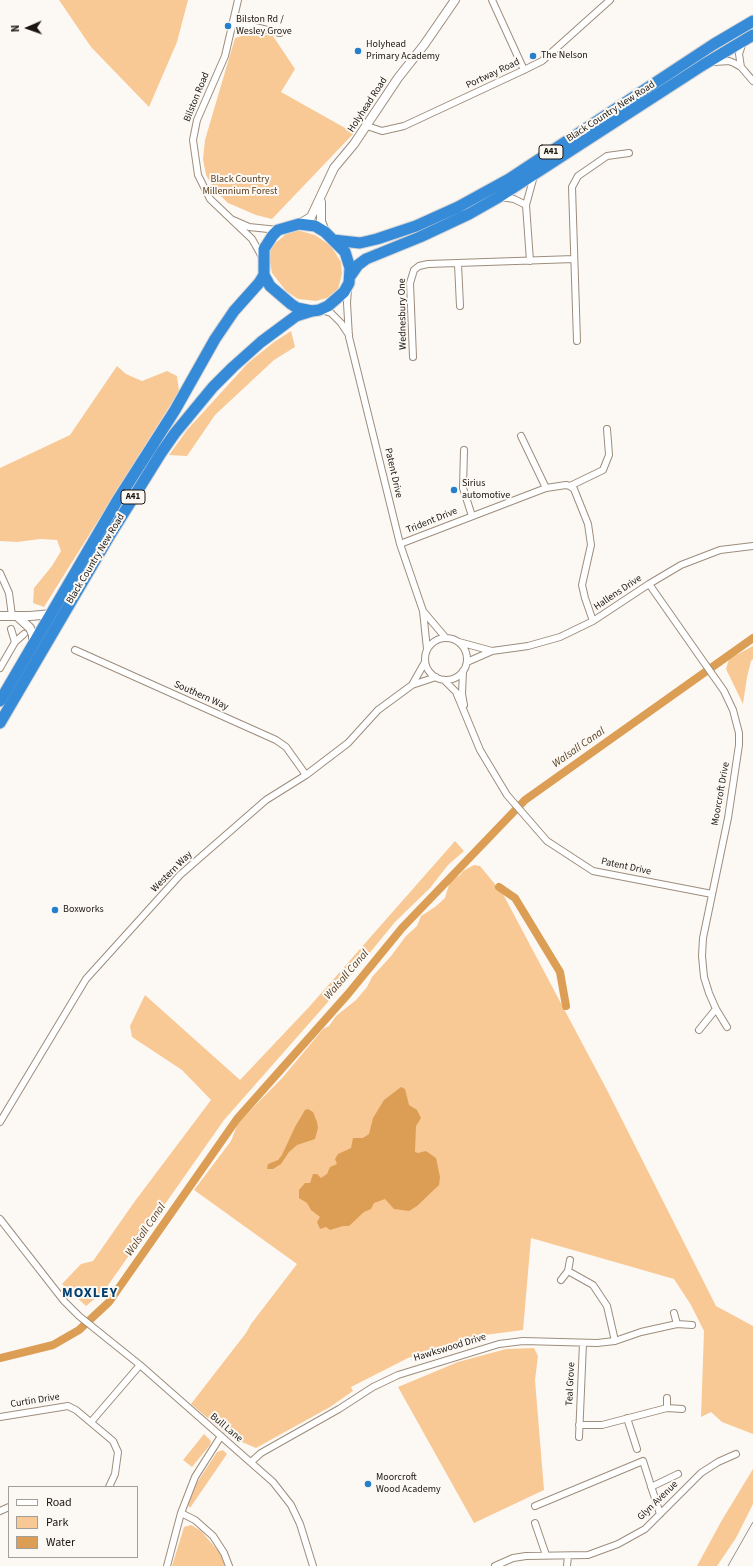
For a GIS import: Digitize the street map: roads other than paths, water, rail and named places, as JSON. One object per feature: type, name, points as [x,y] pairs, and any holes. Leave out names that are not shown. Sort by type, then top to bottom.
[{"type":"highway","name":"Black Country New Road","points":[[329,236],[360,243],[416,226],[465,204],[515,175],[753,21]]},
{"type":"highway","name":"Black Country New Road","points":[[350,279],[358,265],[366,259],[427,234],[469,214],[499,197],[748,38]]},
{"type":"highway","name":"A41","points":[[278,230],[300,224],[315,226],[329,236],[345,252],[350,279],[337,299],[315,310]]},
{"type":"highway","points":[[278,230],[264,249],[264,275],[270,286],[290,304],[297,308],[315,310]]},
{"type":"highway","name":"Black Country New Road","points":[[0,701],[117,501],[175,410],[215,339],[234,311],[259,283],[264,275]]},
{"type":"highway","name":"Black Country New Road","points":[[0,723],[106,541],[175,433],[213,387],[232,367],[261,342],[296,316],[315,310]]},
{"type":"street","name":"Bilston Road","points":[[238,0],[225,56],[197,120],[193,140],[198,175],[210,199],[256,244],[263,259]]},
{"type":"street","name":"Holyhead Road","points":[[300,224],[311,217],[326,185],[340,170],[354,144],[398,78],[424,45],[455,0]]},
{"type":"street","points":[[492,0],[524,70]]},
{"type":"street","name":"Portway Road","points":[[367,126],[382,131],[404,126],[542,61],[610,0]]},
{"type":"street","points":[[234,22],[280,33]]},
{"type":"street","points":[[741,67],[739,54],[748,38]]},
{"type":"street","points":[[703,66],[720,60],[729,61],[741,67],[753,82]]},
{"type":"street","points":[[577,341],[572,187],[578,176],[607,156],[629,153]]},
{"type":"street","points":[[530,261],[526,205],[534,176]]},
{"type":"street","name":"Holyhead Road","points":[[322,193],[321,221],[329,236]]},
{"type":"street","points":[[499,197],[514,199],[526,205]]},
{"type":"street","name":"Bilston Road","points":[[228,218],[249,227],[278,230]]},
{"type":"street","name":"Wednesbury One","points":[[413,357],[411,276],[414,270],[419,266],[428,264],[574,260]]},
{"type":"street","points":[[458,264],[460,306]]},
{"type":"street","name":"Patent Drive","points":[[350,279],[347,303],[349,337],[400,544],[423,611],[427,649]]},
{"type":"street","name":"Patent Drive","points":[[315,310],[331,313],[341,323],[349,337]]},
{"type":"street","name":"Trident Drive","points":[[400,544],[546,488],[566,485],[570,486],[603,470],[608,455],[607,429]]},
{"type":"street","points":[[522,436],[546,488]]},
{"type":"street","name":"Trident Drive","points":[[464,450],[463,488],[472,516]]},
{"type":"street","points":[[570,486],[574,489],[588,524],[591,545],[582,585],[593,621]]},
{"type":"street","name":"Hallens Drive","points":[[467,662],[492,651],[528,646],[560,637],[593,621],[649,584],[696,558],[720,550],[753,546]]},
{"type":"street","points":[[0,573],[9,593],[15,617],[30,628],[33,635],[33,646]]},
{"type":"street","name":"Moorcroft Drive","points":[[649,584],[718,681],[733,710],[739,745],[728,818],[703,938],[702,960],[704,977],[716,1009],[728,1027]]},
{"type":"street","name":"Patent Drive","points":[[423,611],[444,638]]},
{"type":"street","points":[[0,616],[15,617],[52,614]]},
{"type":"street","points":[[11,629],[15,642]]},
{"type":"street","points":[[0,668],[15,642],[24,634]]},
{"type":"street","points":[[444,638],[452,638],[459,642],[466,655],[467,662],[463,671],[462,694],[466,714],[456,692],[444,680],[429,672],[425,662],[427,649],[431,644],[444,638]]},
{"type":"street","name":"Hallens Drive","points":[[459,642],[492,651]]},
{"type":"street","name":"Southern Way","points":[[76,650],[276,740],[286,747],[306,775]]},
{"type":"street","name":"Western Way","points":[[412,685],[425,662]]},
{"type":"street","points":[[444,680],[453,679],[463,671]]},
{"type":"street","name":"Western Way","points":[[0,1122],[86,979],[180,876],[266,800],[306,775],[348,743],[378,710],[412,685],[436,677]]},
{"type":"street","name":"Patent Drive","points":[[466,714],[480,750],[507,795],[547,841],[593,870],[712,894]]},
{"type":"street","points":[[699,1030],[716,1009]]},
{"type":"street","name":"Bull Lane","points":[[0,1218],[60,1296],[79,1316],[140,1365],[174,1397],[273,1482],[291,1505],[300,1524],[313,1566]]},
{"type":"street","points":[[561,1280],[568,1271],[570,1260]]},
{"type":"street","points":[[568,1271],[588,1281],[596,1288],[607,1306],[615,1341]]},
{"type":"street","points":[[674,1313],[677,1324]]},
{"type":"street","name":"Hawkswood Drive","points":[[251,1462],[261,1453],[339,1409],[373,1387],[398,1375],[499,1344],[523,1341],[597,1343],[615,1341],[640,1332],[677,1324],[692,1324]]},
{"type":"street","name":"Teal Grove","points":[[579,1437],[583,1343]]},
{"type":"street","points":[[92,1422],[140,1365]]},
{"type":"street","points":[[667,1398],[667,1408]]},
{"type":"street","name":"Curtin Drive","points":[[0,1417],[68,1406],[76,1410],[113,1441],[118,1452],[115,1474],[109,1486]]},
{"type":"street","points":[[579,1425],[602,1425],[667,1408],[682,1409]]},
{"type":"street","points":[[627,1418],[637,1449]]},
{"type":"street","points":[[167,1566],[181,1513],[195,1477],[221,1436]]},
{"type":"street","name":"Glyn Avenue","points":[[494,1566],[513,1558],[526,1556],[588,1555],[618,1544],[645,1529],[700,1473],[718,1462],[736,1454]]},
{"type":"street","points":[[535,1506],[643,1461],[660,1514]]},
{"type":"street","points":[[651,1487],[678,1474]]},
{"type":"street","points":[[181,1513],[195,1520],[213,1536],[224,1553],[229,1566]]},
{"type":"street","points":[[534,1523],[546,1555]]},
{"type":"street","points":[[567,1566],[568,1556]]},
{"type":"water","points":[[401,1087],[405,1089],[409,1105],[417,1110],[421,1118],[416,1126],[415,1152],[418,1153],[426,1151],[436,1158],[440,1177],[439,1185],[417,1206],[409,1211],[394,1209],[385,1199],[374,1203],[371,1209],[364,1212],[349,1226],[343,1226],[330,1230],[326,1227],[320,1229],[317,1222],[320,1217],[311,1210],[307,1203],[299,1198],[299,1190],[305,1183],[310,1183],[313,1174],[317,1174],[321,1178],[327,1174],[330,1167],[337,1164],[335,1159],[338,1154],[351,1148],[353,1138],[363,1138],[369,1134],[373,1118],[384,1100]]},
{"type":"water","points":[[308,1109],[313,1112],[317,1122],[318,1128],[315,1139],[297,1145],[289,1152],[281,1164],[273,1169],[267,1169],[268,1164],[278,1160],[282,1155],[295,1127],[305,1110]]},
{"type":"waterway","name":"Walsall Canal","points":[[0,1358],[53,1345],[79,1330],[109,1302],[237,1119],[348,994],[402,928],[525,800],[753,638]]},
{"type":"waterway","points":[[499,887],[515,898],[560,972],[566,1006]]},
{"type":"tram line","points":[[728,1566],[753,1522]]},
{"type":"place","name":"Bilston Rd / Wesley Grove","points":[[228,26]]},
{"type":"place","name":"Holyhead Primary Academy","points":[[358,51]]},
{"type":"place","name":"The Nelson","points":[[533,56]]},
{"type":"place","name":"Sirius automotive","points":[[454,490]]},
{"type":"place","name":"Boxworks","points":[[55,910]]},
{"type":"place","name":"Moorcroft Wood Academy","points":[[368,1484]]},
{"type":"district","name":"MOXLEY","points":[[90,1294]]},
{"type":"park label","name":"Black Country Millennium Forest","points":[[240,186]]}]
